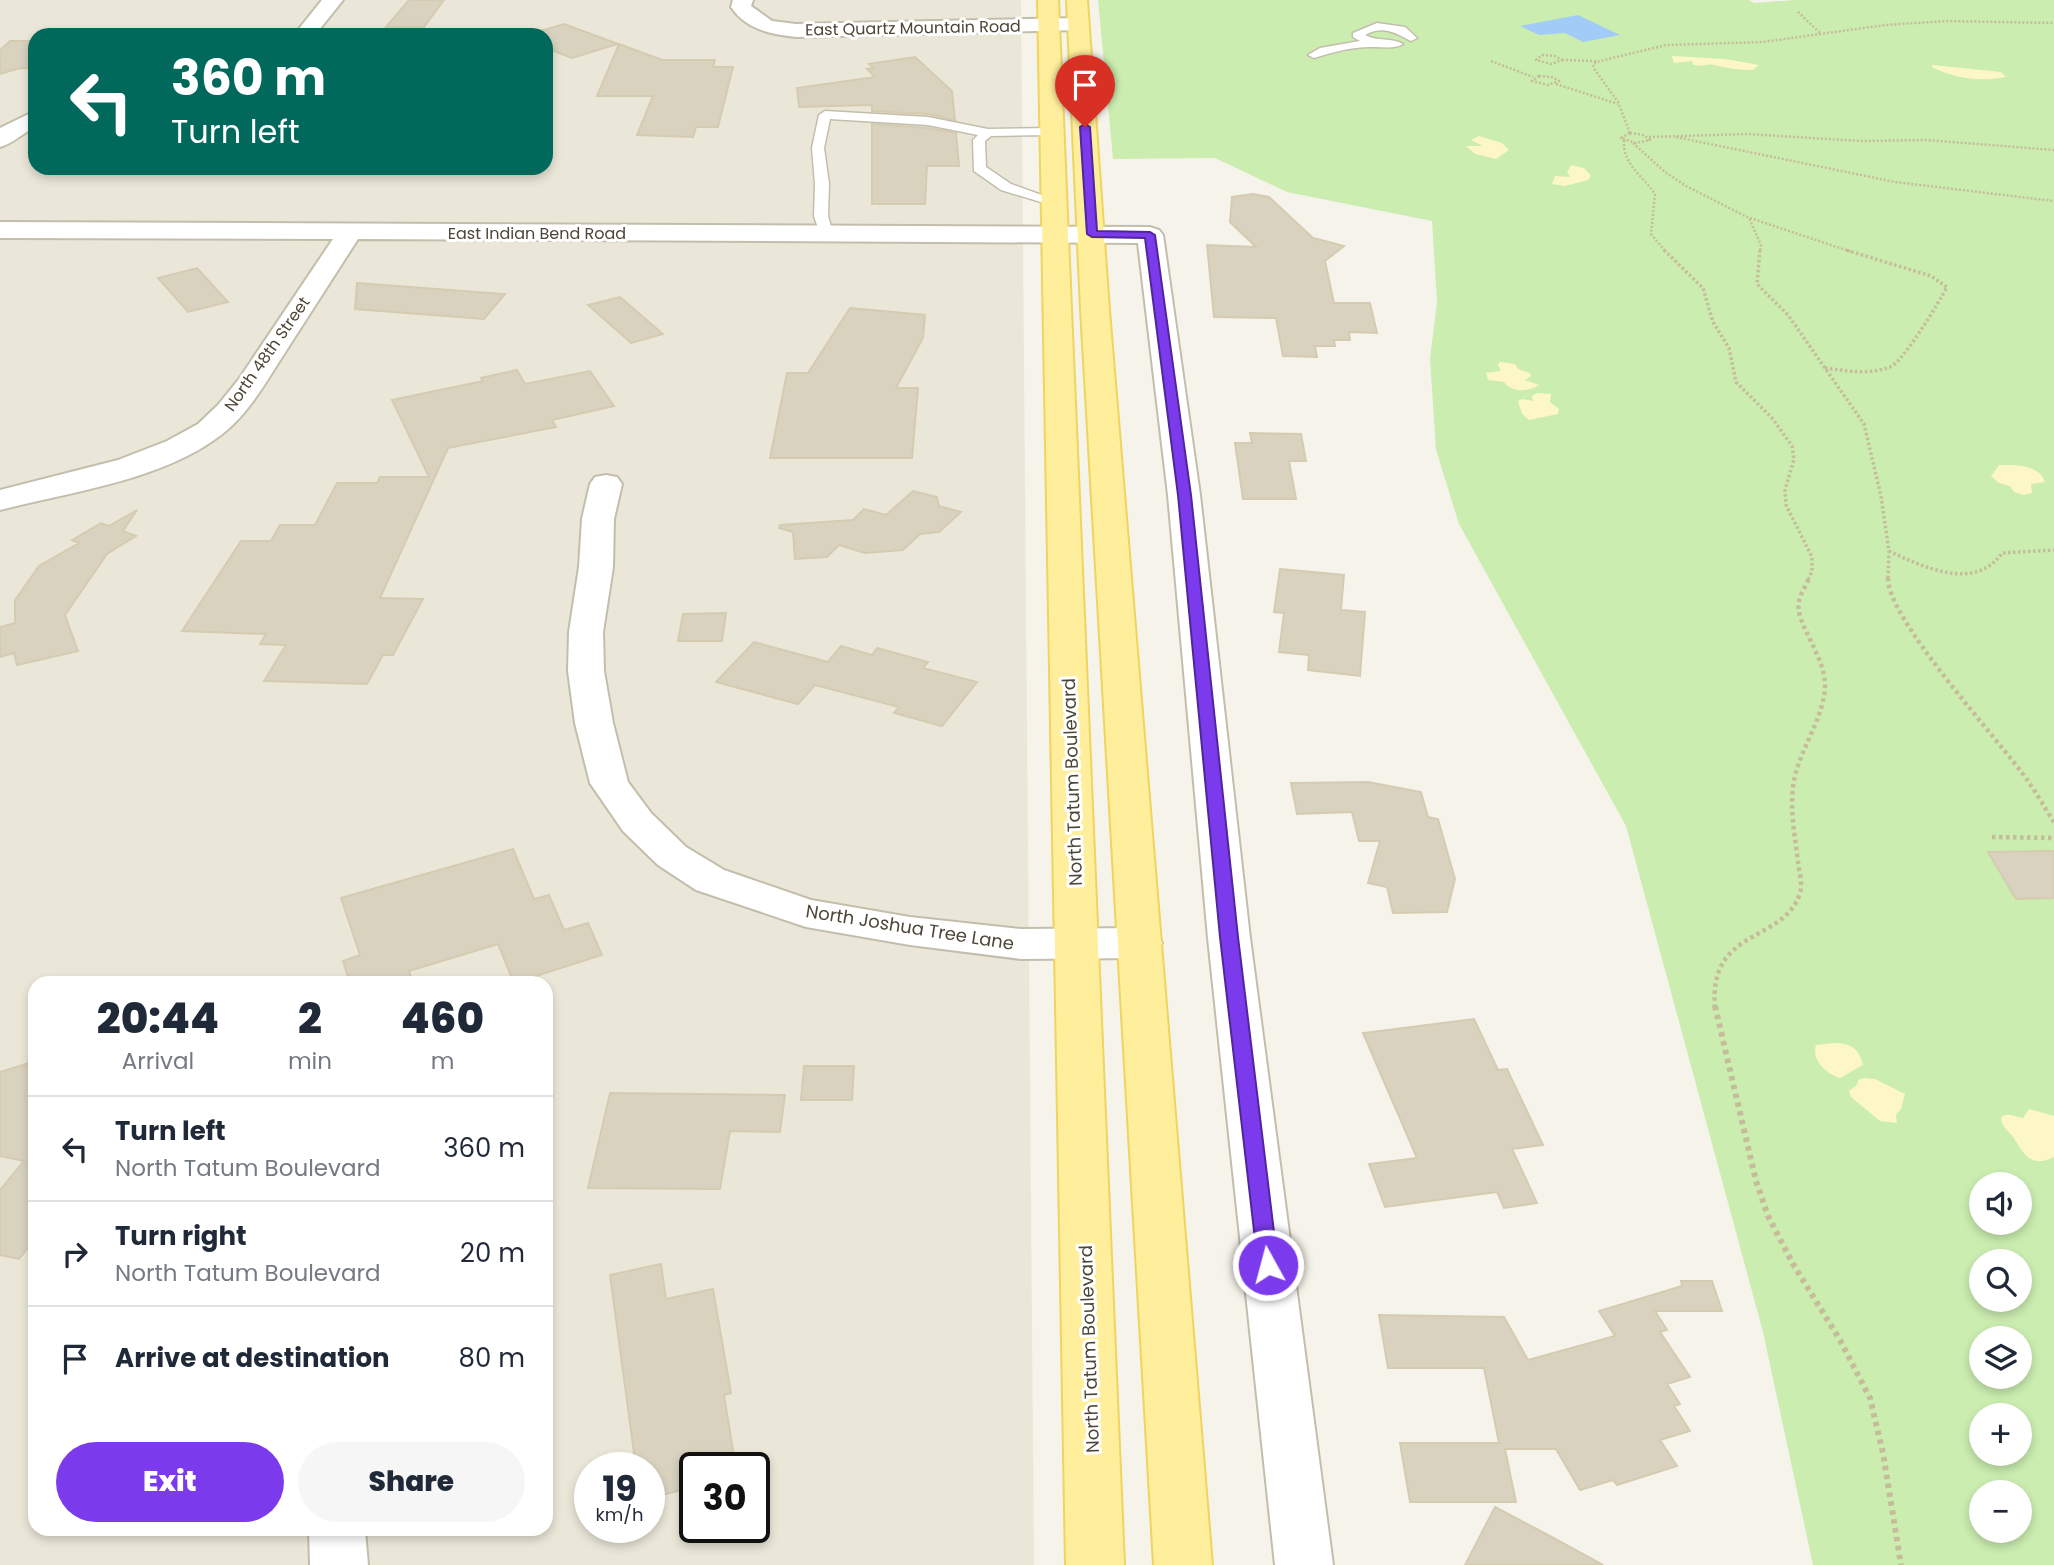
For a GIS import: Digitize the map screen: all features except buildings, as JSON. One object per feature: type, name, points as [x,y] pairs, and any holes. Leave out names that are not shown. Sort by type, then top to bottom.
[{"type":"main road","name":"North Tatum Boulevard","points":[[1048,0],[1051,131],[1068,226],[1141,943],[1183,1565]]},
{"type":"main road","name":"North Tatum Boulevard","points":[[1077,0],[1068,226],[1076,944],[1095,1565]]},
{"type":"street","points":[[310,28],[333,0]]},
{"type":"street","name":"East Quartz Mountain Road","points":[[746,9],[772,27],[817,32],[1078,24]]},
{"type":"street","points":[[0,140],[11,130],[28,122]]},
{"type":"street","points":[[1068,226],[1150,235],[1184,495],[1229,937],[1304,1565]]},
{"type":"street","name":"East Indian Bend Road","points":[[0,230],[826,234],[1068,226]]},
{"type":"street","name":"North 48th Street","points":[[0,500],[128,466],[162,454],[203,434],[232,407],[250,384],[351,231]]},
{"type":"street","name":"North Joshua Tree Lane","points":[[606,484],[598,519],[596,567],[586,632],[586,671],[594,723],[609,783],[646,831],[672,856],[710,880],[806,913],[971,940],[1021,944],[1141,943]]},
{"type":"street","points":[[338,1536],[340,1565]]},
{"type":"lane","points":[[1371,43],[1359,38],[1359,25],[1396,28],[1409,33],[1411,38]]},
{"type":"lane","points":[[1314,55],[1324,50],[1371,43],[1396,44]]},
{"type":"lane","points":[[826,234],[821,216],[822,184],[818,148],[825,115],[928,121],[983,137],[1051,131]]},
{"type":"lane","points":[[983,137],[964,153],[979,168],[1006,187],[1068,226]]},
{"type":"lane","points":[[979,168],[983,137]]},
{"type":"path","points":[[1798,12],[1820,34]]},
{"type":"path","points":[[1562,60],[1551,64],[1539,62],[1535,58],[1549,55],[1562,60],[1596,62],[1666,45],[1763,42],[1912,23],[2054,23]]},
{"type":"path","points":[[1490,61],[1534,77],[1552,77],[1559,81],[1556,84]]},
{"type":"path","points":[[1596,62],[1592,65],[1594,72],[1618,104],[1622,121],[1630,133]]},
{"type":"path","points":[[1534,77],[1532,79],[1535,83],[1556,84],[1618,104]]},
{"type":"path","points":[[1901,1565],[1883,1453],[1870,1398],[1840,1340],[1793,1264],[1768,1216],[1756,1181],[1716,1016],[1713,984],[1722,961],[1744,942],[1793,909],[1801,890],[1793,823],[1793,788],[1799,758],[1821,708],[1825,688],[1824,669],[1818,651],[1800,618],[1798,604],[1812,571],[1812,557],[1786,505],[1785,490],[1794,459],[1792,446],[1772,418],[1736,382],[1729,348],[1713,322],[1703,288],[1675,263],[1651,234],[1655,194],[1639,172],[1625,160],[1622,151],[1624,140],[1621,135],[1630,133],[1649,137],[1747,134],[1861,141],[1926,140],[2054,150]]},
{"type":"path","points":[[1673,136],[1895,182],[2054,201]]},
{"type":"path","points":[[1624,140],[1633,143],[1648,142],[1649,137]]},
{"type":"path","points":[[1633,143],[1665,172],[1686,186],[1749,218],[1931,276],[1947,287],[1932,314],[1893,366],[1863,373],[1824,368]]},
{"type":"path","points":[[1749,218],[1761,245],[1756,284],[1788,314],[1864,424],[1881,496],[1889,551],[1888,584],[1894,602],[1917,639],[2028,781],[2054,822]]},
{"type":"path","points":[[1889,551],[1932,568],[1973,573],[1989,569],[2002,553],[2054,550]]},
{"type":"path","points":[[1992,837],[2054,838]]},
{"type":"shaded area","points":[[0,0],[1021,0],[1034,1565],[0,1565]]},
{"type":"green space","points":[[1098,0],[1749,0],[1754,3],[1795,0],[2054,0],[2054,1565],[1813,1565],[1763,1332],[1626,826],[1459,524],[1436,450],[1430,359],[1437,302],[1432,221],[1287,192],[1215,158],[1113,159]]},
{"type":"sand","points":[[1672,56],[1725,59],[1759,65],[1753,70],[1698,66],[1692,64],[1693,61],[1674,63]]},
{"type":"sand","points":[[1932,65],[2001,72],[2006,77],[1969,78],[1941,71]]},
{"type":"sand","points":[[1479,136],[1502,143],[1509,150],[1496,159],[1475,154],[1466,146],[1483,146],[1471,140]]},
{"type":"sand","points":[[1571,165],[1584,168],[1591,176],[1588,180],[1565,186],[1552,184],[1555,176],[1571,177],[1567,173]]},
{"type":"sand","points":[[1500,362],[1515,364],[1518,369],[1530,373],[1531,376],[1525,380],[1539,385],[1521,390],[1511,388],[1504,382],[1488,380],[1486,373],[1501,371],[1498,365]]},
{"type":"sand","points":[[1537,393],[1551,394],[1550,402],[1559,409],[1558,414],[1529,420],[1522,414],[1518,401],[1533,401],[1532,396]]},
{"type":"sand","points":[[1999,465],[2032,469],[2042,476],[2045,482],[2031,484],[2032,493],[2024,495],[2014,492],[2010,486],[1999,483],[1991,476]]},
{"type":"sand","points":[[1833,1043],[1853,1047],[1863,1065],[1840,1078],[1830,1073],[1818,1061],[1815,1050],[1816,1045]]},
{"type":"sand","points":[[1875,1079],[1905,1094],[1901,1109],[1896,1115],[1897,1123],[1880,1121],[1851,1097],[1849,1091],[1857,1085],[1858,1080]]},
{"type":"sand","points":[[2029,1109],[2054,1116],[2054,1157],[2033,1160],[2024,1154],[2004,1126],[2001,1117],[2009,1115],[2023,1118]]},
{"type":"water","points":[[1578,15],[1620,35],[1583,42],[1565,33],[1539,35],[1520,26]]},
{"type":"route","points":[[1085,127],[1092,234],[1150,235],[1184,495],[1229,937],[1268,1265]]}]
